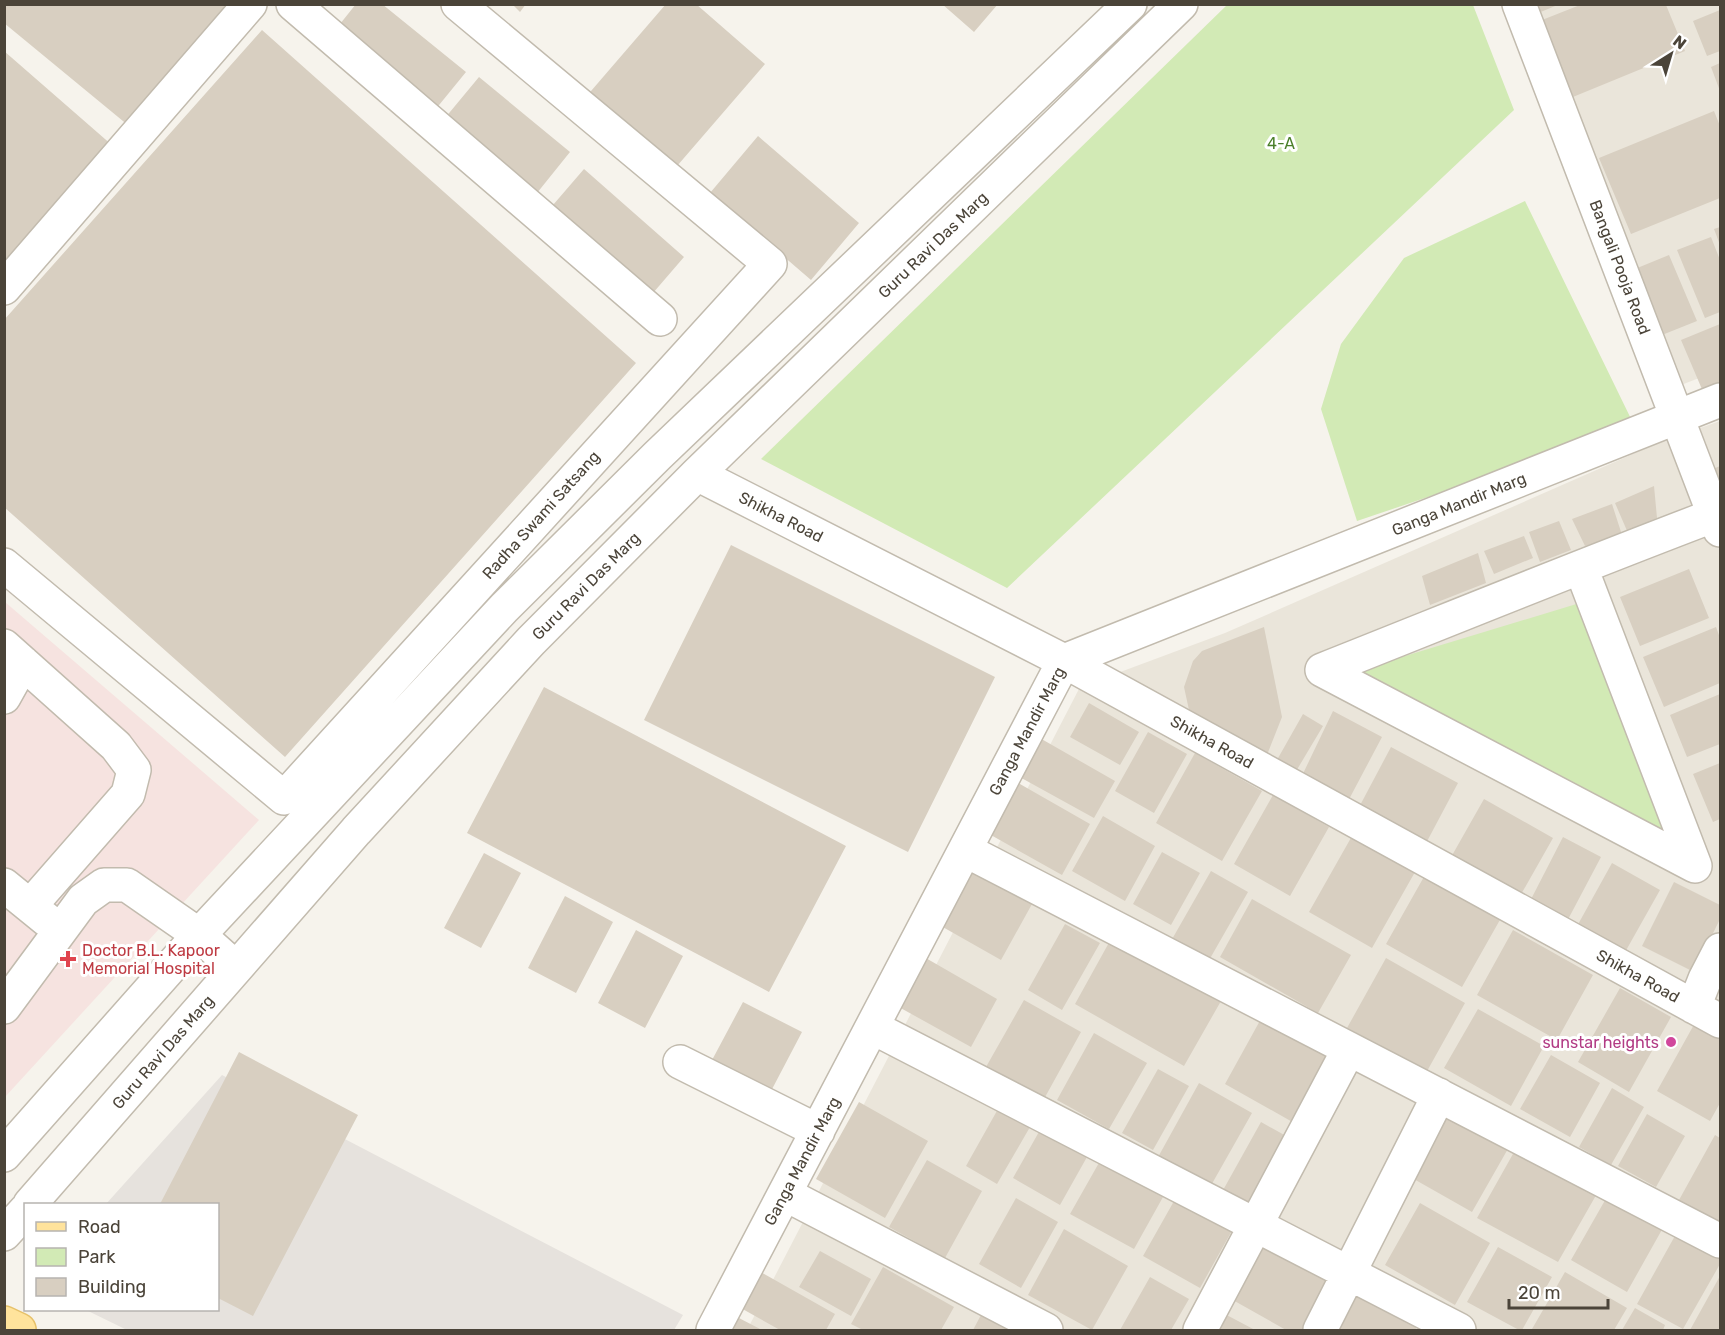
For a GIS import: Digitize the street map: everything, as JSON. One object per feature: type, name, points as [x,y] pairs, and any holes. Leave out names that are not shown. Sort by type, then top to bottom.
[{"type":"main road","points":[[4,1323],[19,1330]]},
{"type":"street","points":[[4,288],[250,4]]},
{"type":"street","points":[[293,4],[660,319]]},
{"type":"street","name":"Radha Swami Satsang","points":[[4,565],[284,798],[309,793],[770,264],[458,4]]},
{"type":"street","points":[[4,1155],[199,935],[309,793],[1130,4]]},
{"type":"street","name":"Guru Ravi Das Marg","points":[[31,1203],[356,831],[531,641],[697,474],[1181,4]]},
{"type":"street","name":"Bangali Pooja Road","points":[[1520,4],[1718,522]]},
{"type":"street","name":"Ganga Mandir Marg","points":[[713,1330],[1064,661],[1720,399]]},
{"type":"street","name":"Shikha Road","points":[[697,474],[1064,661],[1707,1014]]},
{"type":"street","points":[[1581,568],[1695,866],[1322,670],[1581,568],[1718,522]]},
{"type":"street","points":[[4,697],[14,654],[116,746],[134,770],[128,794],[30,906]]},
{"type":"street","points":[[309,793],[356,831]]},
{"type":"street","points":[[965,850],[1720,1241]]},
{"type":"street","points":[[4,885],[60,932]]},
{"type":"street","points":[[4,1007],[83,900],[104,885],[127,885],[199,935],[236,968]]},
{"type":"street","points":[[1707,1014],[1705,979],[1720,950]]},
{"type":"street","points":[[872,1027],[1459,1330]]},
{"type":"street","points":[[1200,1330],[1349,1049]]},
{"type":"street","points":[[680,1062],[818,1131]]},
{"type":"street","points":[[1320,1330],[1439,1095]]},
{"type":"street","points":[[785,1194],[1046,1330]]},
{"type":"street","points":[[4,1234],[24,1212]]},
{"type":"shaded area","points":[[1524,5],[1720,5],[1720,370],[1681,385]]},
{"type":"shaded area","points":[[1720,421],[1720,1330],[747,1330],[1080,687],[1225,633],[1658,443]]},
{"type":"shaded area","name":"Doctor B.L. Kapoor Memorial Hospital","points":[[5,602],[259,820],[5,1097]]},
{"type":"shaded area","points":[[222,1075],[683,1315],[674,1330],[127,1330],[88,1311],[219,1311],[219,1203],[107,1203]]},
{"type":"green space","name":"4-A","points":[[1227,5],[1473,5],[1514,110],[1007,588],[761,459]]},
{"type":"green space","points":[[1525,201],[1635,427],[1357,521],[1321,409],[1341,344],[1404,258]]},
{"type":"green space","points":[[1583,602],[1667,839],[1349,673]]},
{"type":"building","points":[[4,4],[230,4],[129,126],[4,23]]},
{"type":"building","points":[[356,4],[382,4],[466,72],[435,110],[336,29]]},
{"type":"building","points":[[512,4],[526,4],[520,12]]},
{"type":"building","points":[[666,4],[696,4],[765,64],[671,173],[585,98]]},
{"type":"building","points":[[942,4],[998,4],[974,32]]},
{"type":"building","points":[[1527,4],[1560,4],[1531,16]]},
{"type":"building","points":[[1580,5],[1666,5],[1685,51],[1568,99],[1537,22]]},
{"type":"building","points":[[1720,10],[1720,51],[1707,56],[1693,21]]},
{"type":"building","points":[[262,30],[636,363],[285,757],[4,507],[4,320]]},
{"type":"building","points":[[4,51],[113,146],[4,267]]},
{"type":"building","points":[[1720,63],[1720,91],[1711,67]]},
{"type":"building","points":[[479,77],[570,152],[537,193],[445,118]]},
{"type":"building","points":[[1714,111],[1720,126],[1720,198],[1631,234],[1599,158]]},
{"type":"building","points":[[758,136],[859,223],[811,280],[710,193]]},
{"type":"building","points":[[584,169],[684,257],[653,293],[553,205]]},
{"type":"building","points":[[1720,227],[1720,245],[1714,229]]},
{"type":"building","points":[[1711,237],[1720,260],[1720,312],[1705,318],[1677,250]]},
{"type":"building","points":[[1669,255],[1697,321],[1657,337],[1630,271]]},
{"type":"building","points":[[1720,324],[1720,387],[1704,394],[1681,340]]},
{"type":"building","points":[[1720,466],[1720,504],[1706,472]]},
{"type":"building","points":[[1654,486],[1657,518],[1628,533],[1615,503]]},
{"type":"building","points":[[1612,504],[1622,535],[1585,546],[1572,519]]},
{"type":"building","points":[[1559,521],[1571,550],[1540,562],[1529,532]]},
{"type":"building","points":[[1524,536],[1533,558],[1494,574],[1484,551]]},
{"type":"building","points":[[731,545],[995,677],[908,852],[644,720]]},
{"type":"building","points":[[1478,553],[1486,583],[1430,605],[1422,576]]},
{"type":"building","points":[[1689,569],[1709,618],[1640,646],[1620,597]]},
{"type":"building","points":[[1264,627],[1282,717],[1263,765],[1197,725],[1189,710],[1184,687],[1193,661],[1202,651]]},
{"type":"building","points":[[1716,627],[1720,638],[1720,683],[1664,707],[1643,657]]},
{"type":"building","points":[[544,687],[846,846],[769,992],[467,833]]},
{"type":"building","points":[[1720,694],[1720,744],[1687,757],[1670,715]]},
{"type":"building","points":[[1089,703],[1139,732],[1120,765],[1070,737]]},
{"type":"building","points":[[1333,711],[1382,737],[1346,805],[1299,782]]},
{"type":"building","points":[[1303,714],[1323,726],[1292,778],[1273,767]]},
{"type":"building","points":[[1148,732],[1187,754],[1154,813],[1115,791]]},
{"type":"building","points":[[1038,737],[1115,781],[1094,818],[1016,775]]},
{"type":"building","points":[[1391,747],[1458,783],[1424,847],[1357,811]]},
{"type":"building","points":[[1195,753],[1262,791],[1222,861],[1156,823]]},
{"type":"building","points":[[1720,763],[1720,819],[1713,822],[1693,774]]},
{"type":"building","points":[[1011,779],[1090,824],[1062,875],[982,830]]},
{"type":"building","points":[[1273,795],[1329,827],[1290,896],[1234,864]]},
{"type":"building","points":[[1484,799],[1553,838],[1515,905],[1446,866]]},
{"type":"building","points":[[1103,816],[1155,846],[1125,901],[1072,871]]},
{"type":"building","points":[[1352,836],[1415,872],[1372,948],[1309,912]]},
{"type":"building","points":[[1563,837],[1601,857],[1564,927],[1527,907]]},
{"type":"building","points":[[1162,852],[1200,873],[1171,925],[1133,904]]},
{"type":"building","points":[[484,853],[521,873],[481,948],[444,928]]},
{"type":"building","points":[[1612,863],[1660,890],[1624,954],[1576,928]]},
{"type":"building","points":[[972,871],[1032,904],[1001,960],[941,926]]},
{"type":"building","points":[[1211,871],[1248,892],[1208,962],[1171,941]]},
{"type":"building","points":[[1425,875],[1501,918],[1462,987],[1386,944]]},
{"type":"building","points":[[1674,882],[1720,905],[1720,919],[1694,972],[1642,946]]},
{"type":"building","points":[[565,896],[613,922],[576,993],[528,968]]},
{"type":"building","points":[[1252,899],[1351,955],[1318,1013],[1220,957]]},
{"type":"building","points":[[1065,924],[1100,943],[1062,1010],[1028,990]]},
{"type":"building","points":[[636,930],[683,956],[645,1028],[598,1003]]},
{"type":"building","points":[[1513,930],[1593,975],[1557,1040],[1477,995]]},
{"type":"building","points":[[1111,939],[1221,1001],[1184,1066],[1075,1004]]},
{"type":"building","points":[[924,957],[997,999],[971,1047],[897,1006]]},
{"type":"building","points":[[1386,958],[1465,1003],[1426,1073],[1347,1028]]},
{"type":"building","points":[[1620,988],[1671,1017],[1629,1092],[1578,1062]]},
{"type":"building","points":[[1024,1000],[1081,1032],[1044,1099],[986,1067]]},
{"type":"building","points":[[743,1002],[802,1032],[770,1093],[711,1062]]},
{"type":"building","points":[[1478,1009],[1544,1046],[1511,1106],[1444,1068]]},
{"type":"building","points":[[1262,1017],[1334,1058],[1296,1124],[1225,1084]]},
{"type":"building","points":[[1696,1021],[1720,1035],[1720,1103],[1710,1121],[1657,1091]]},
{"type":"building","points":[[1094,1033],[1147,1063],[1109,1129],[1057,1100]]},
{"type":"building","points":[[239,1052],[358,1115],[253,1316],[219,1299],[219,1203],[161,1203]]},
{"type":"building","points":[[1551,1055],[1600,1083],[1570,1137],[1520,1109]]},
{"type":"building","points":[[1158,1069],[1189,1086],[1153,1150],[1122,1133]]},
{"type":"building","points":[[1199,1083],[1252,1113],[1209,1189],[1157,1159]]},
{"type":"building","points":[[1612,1088],[1644,1107],[1611,1165],[1579,1147]]},
{"type":"building","points":[[859,1102],[928,1141],[885,1218],[816,1179]]},
{"type":"building","points":[[998,1109],[1030,1127],[997,1184],[966,1166]]},
{"type":"building","points":[[1442,1109],[1509,1147],[1472,1212],[1405,1174]]},
{"type":"building","points":[[1647,1114],[1685,1136],[1656,1187],[1618,1166]]},
{"type":"building","points":[[1261,1122],[1295,1141],[1255,1211],[1222,1192]]},
{"type":"building","points":[[1040,1130],[1087,1157],[1060,1205],[1013,1178]]},
{"type":"building","points":[[1715,1135],[1720,1138],[1719,1222],[1679,1200]]},
{"type":"building","points":[[1518,1145],[1599,1190],[1558,1262],[1477,1218]]},
{"type":"building","points":[[927,1160],[982,1191],[945,1258],[889,1227]]},
{"type":"building","points":[[1100,1161],[1163,1197],[1134,1249],[1070,1214]]},
{"type":"building","points":[[1178,1194],[1234,1227],[1200,1288],[1143,1256]]},
{"type":"building","points":[[1608,1195],[1664,1226],[1627,1292],[1571,1260]]},
{"type":"building","points":[[1016,1198],[1058,1222],[1021,1288],[979,1264]]},
{"type":"building","points":[[1420,1203],[1490,1243],[1455,1305],[1385,1265]]},
{"type":"building","points":[[1064,1229],[1128,1266],[1092,1330],[1028,1295]]},
{"type":"building","points":[[1676,1234],[1720,1259],[1720,1264],[1683,1329],[1637,1304]]},
{"type":"building","points":[[1264,1240],[1333,1279],[1305,1330],[1286,1330],[1231,1299]]},
{"type":"building","points":[[1498,1247],[1552,1277],[1522,1330],[1467,1302]]},
{"type":"building","points":[[820,1251],[871,1279],[851,1316],[799,1287]]},
{"type":"building","points":[[883,1267],[954,1307],[941,1330],[863,1330],[851,1324]]},
{"type":"building","points":[[759,1271],[835,1314],[826,1330],[780,1330],[739,1307]]},
{"type":"building","points":[[1565,1272],[1627,1308],[1614,1330],[1532,1329]]},
{"type":"building","points":[[1720,1276],[1720,1330],[1690,1330]]},
{"type":"building","points":[[1150,1277],[1189,1299],[1171,1330],[1120,1330]]},
{"type":"building","points":[[1358,1289],[1419,1323],[1415,1330],[1335,1330]]},
{"type":"building","points":[[1635,1308],[1665,1325],[1663,1330],[1622,1330]]},
{"type":"building","points":[[1221,1312],[1255,1330],[1211,1330]]},
{"type":"building","points":[[981,1315],[1009,1330],[973,1330]]},
{"type":"building","points":[[737,1317],[762,1330],[730,1330]]},
{"type":"place","name":"Doctor B.L. Kapoor Memorial Hospital","points":[[68,959]]},
{"type":"place","name":"sunstar heights","points":[[1671,1042]]}]
